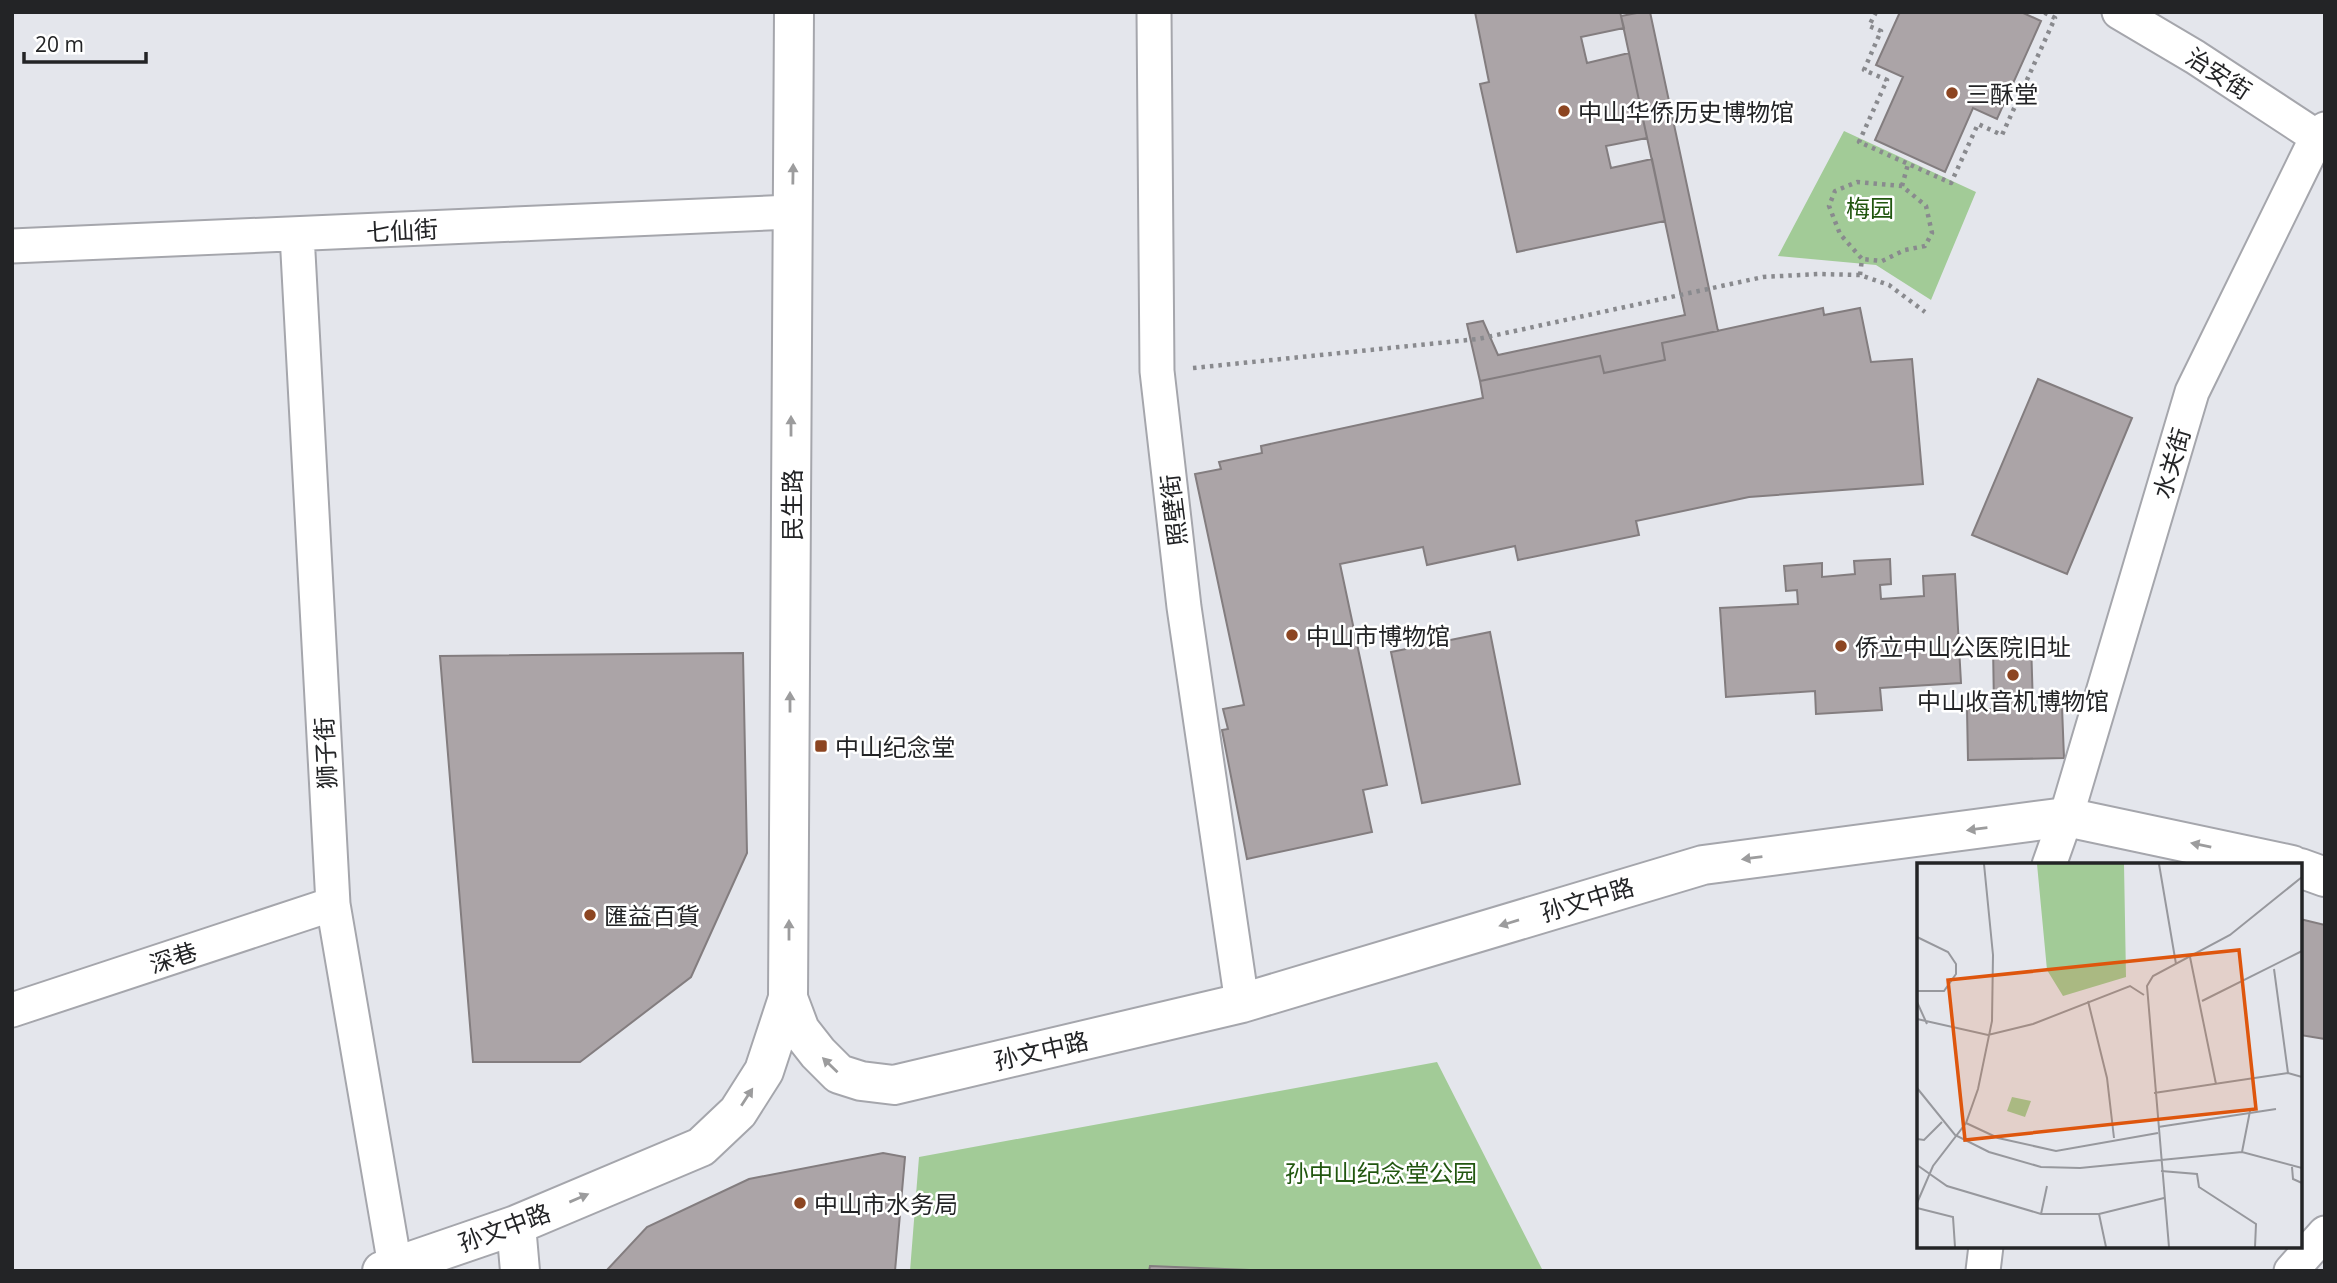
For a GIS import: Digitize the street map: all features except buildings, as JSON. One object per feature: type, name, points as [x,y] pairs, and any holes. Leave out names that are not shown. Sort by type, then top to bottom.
[{"type":"street","name":"民生路","points":[[788,998],[794,12]]},
{"type":"street","name":"照壁街","points":[[1154,12],[1157,372],[1184,607],[1242,1003]]},
{"type":"street","name":"治安街","points":[[2119,12],[2321,133]]},
{"type":"street","name":"水关街","points":[[2050,863],[2066,817],[2192,392],[2321,133]]},
{"type":"street","name":"七仙街","points":[[12,246],[792,212]]},
{"type":"street","name":"狮子街","points":[[297,234],[333,904],[388,1268]]},
{"type":"street","name":"孙文中路","points":[[788,998],[800,1030],[818,1053],[839,1073],[861,1081],[894,1085],[1242,1003],[1703,864],[2066,817],[2283,863]]},
{"type":"street","points":[[2302,869],[2325,877]]},
{"type":"street","name":"深巷","points":[[12,1010],[333,904]]},
{"type":"street","name":"孙文中路","points":[[388,1268],[516,1225],[701,1147],[738,1112],[764,1071],[788,998]]},
{"type":"street","points":[[516,1225],[520,1271]]},
{"type":"street","points":[[2291,1271],[2325,1233]]},
{"type":"street","points":[[1983,1271],[1986,1248]]},
{"type":"path","points":[[1876,12],[1870,26],[1881,31],[1864,70],[1887,80],[1858,142],[1951,183],[1978,124],[2002,135],[2055,18],[2043,12]]},
{"type":"path","points":[[1902,186],[1908,164]]},
{"type":"path","points":[[1857,182],[1902,186],[1926,206],[1932,233],[1925,246],[1905,250],[1882,261],[1862,259],[1840,234],[1829,206],[1835,191],[1857,182]]},
{"type":"path","points":[[1860,275],[1862,259]]},
{"type":"path","points":[[1157,372],[1478,339],[1763,277],[1860,275],[1889,285],[1925,312]]},
{"type":"green space","name":"梅园","points":[[1844,131],[1976,192],[1931,300],[1876,265],[1778,256]]},
{"type":"green space","name":"孙中山纪念堂公园","points":[[1437,1062],[1543,1271],[910,1271],[919,1157]]},
{"type":"place","name":"三酥堂","points":[[1952,93]]},
{"type":"place","name":"中山华侨历史博物馆","points":[[1564,111]]},
{"type":"place","name":"中山市博物馆","points":[[1292,635]]},
{"type":"place","name":"侨立中山公医院旧址","points":[[1841,646]]},
{"type":"place","name":"中山收音机博物馆","points":[[2013,675]]},
{"type":"place","name":"中山纪念堂","points":[[821,746]]},
{"type":"place","name":"匯益百貨","points":[[590,915]]},
{"type":"place","name":"中山市水务局","points":[[800,1203]]}]
